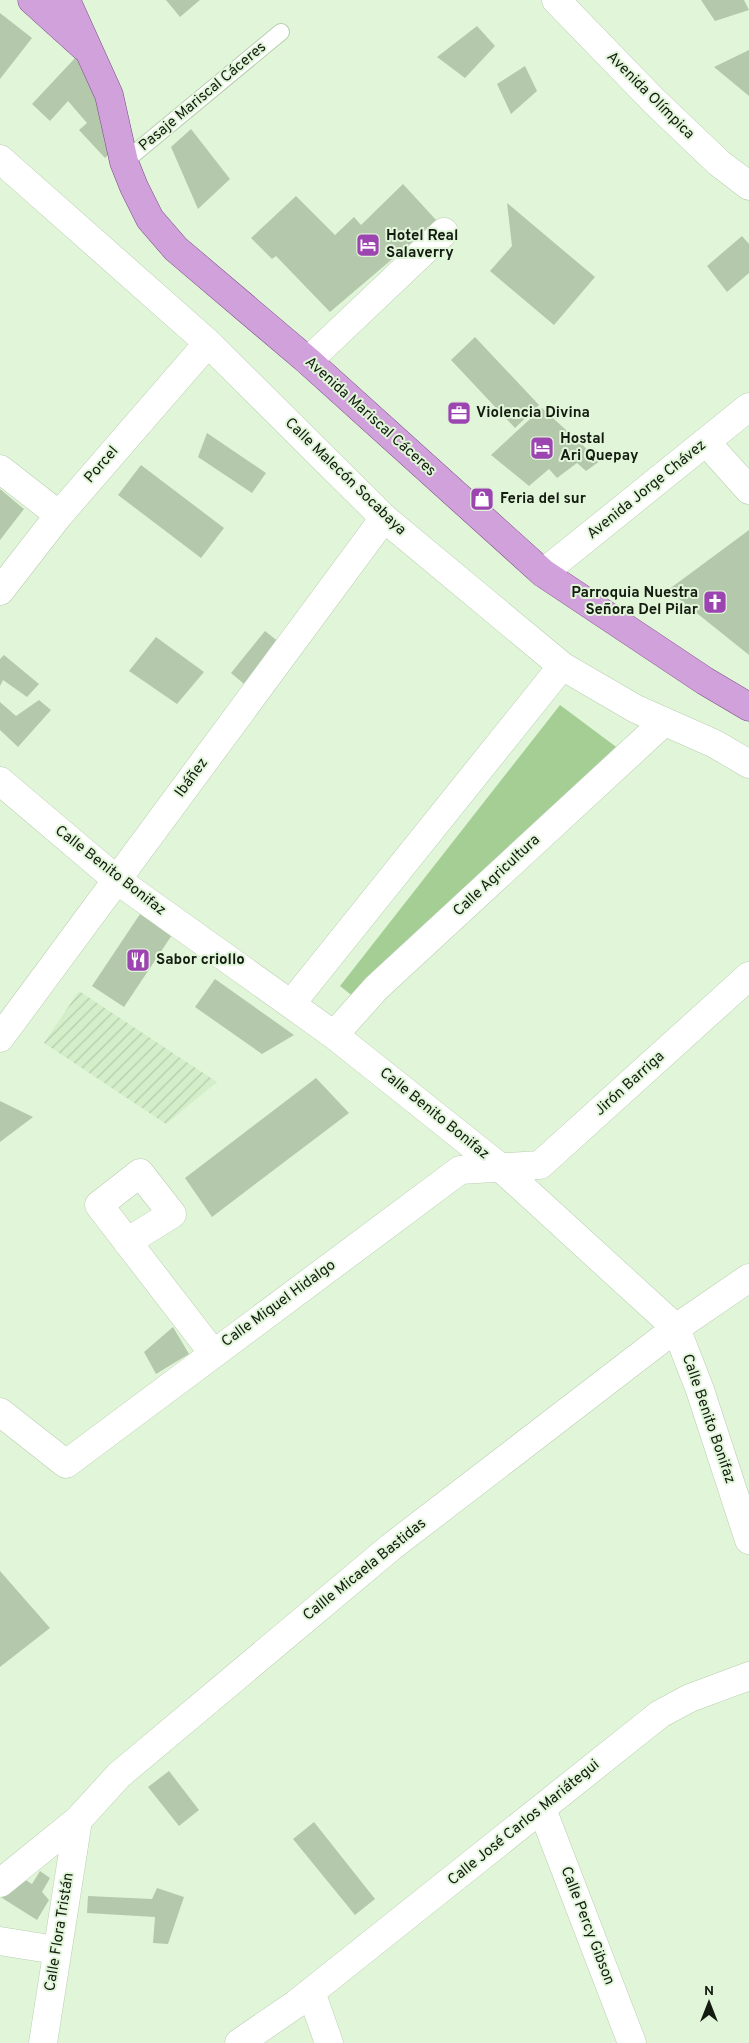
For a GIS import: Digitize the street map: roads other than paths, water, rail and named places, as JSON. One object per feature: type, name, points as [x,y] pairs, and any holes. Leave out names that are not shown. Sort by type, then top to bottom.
[{"type":"main road","name":"Avenida Mariscal Cáceres","points":[[32,0],[86,49]]},
{"type":"main road","name":"Avenida Mariscal Cáceres","points":[[66,0],[72,8],[86,49],[109,95],[124,162],[134,187],[150,219],[176,249],[308,361],[543,573],[705,681],[749,707]]},
{"type":"street","name":"Avenida Olímpica","points":[[563,2],[654,101],[719,163],[749,186]]},
{"type":"street","name":"Calle Malecón Socabaya","points":[[0,159],[208,343],[384,518],[562,666],[636,709],[715,744],[749,764]]},
{"type":"street","points":[[308,361],[444,232]]},
{"type":"street","name":"Porcel","points":[[0,591],[58,515],[208,343]]},
{"type":"street","name":"Avenida Jorge Chávez","points":[[543,573],[749,407]]},
{"type":"street","points":[[706,442],[749,489]]},
{"type":"street","points":[[0,469],[58,515]]},
{"type":"street","name":"Ibáñez","points":[[0,1038],[384,518]]},
{"type":"street","points":[[292,1004],[562,666]]},
{"type":"street","name":"Calle Agricultura","points":[[334,1035],[376,988],[664,722]]},
{"type":"street","name":"Calle Benito Bonifaz","points":[[0,781],[117,880],[334,1035],[501,1168],[676,1328],[700,1390],[749,1540]]},
{"type":"street","name":"Jirón Barriga","points":[[501,1168],[540,1165],[749,976]]},
{"type":"street","name":"Calle Miguel Hidalgo","points":[[0,1412],[66,1464],[213,1352],[460,1170],[501,1168]]},
{"type":"street","points":[[127,1242],[213,1352]]},
{"type":"street","name":"Callle Micaela Bastidas","points":[[0,1883],[78,1820],[119,1775],[391,1547],[676,1328],[749,1278]]},
{"type":"street","name":"Calle José Carlos Mariátegui","points":[[239,2043],[311,1992],[660,1714],[690,1698],[749,1676]]},
{"type":"street","name":"Calle Percy Gibson","points":[[542,1809],[632,2043]]},
{"type":"street","name":"Calle Flora Tristán","points":[[43,2043],[56,1950],[78,1820]]},
{"type":"street","points":[[0,1941],[56,1950]]},
{"type":"street","points":[[311,1992],[329,2043]]},
{"type":"lane","name":"Pasaje Mariscal Cáceres","points":[[124,162],[281,32]]},
{"type":"place","name":"Hotel Real Salaverry","points":[[368,245]]},
{"type":"place","name":"Violencia Divina","points":[[459,413]]},
{"type":"place","name":"Hostal Ari Quepay","points":[[542,448]]},
{"type":"place","name":"Feria del sur","points":[[482,499]]},
{"type":"place","name":"Parroquia Nuestra Señora Del Pilar","points":[[715,602]]},
{"type":"place","name":"Sabor criollo","points":[[138,960]]}]
